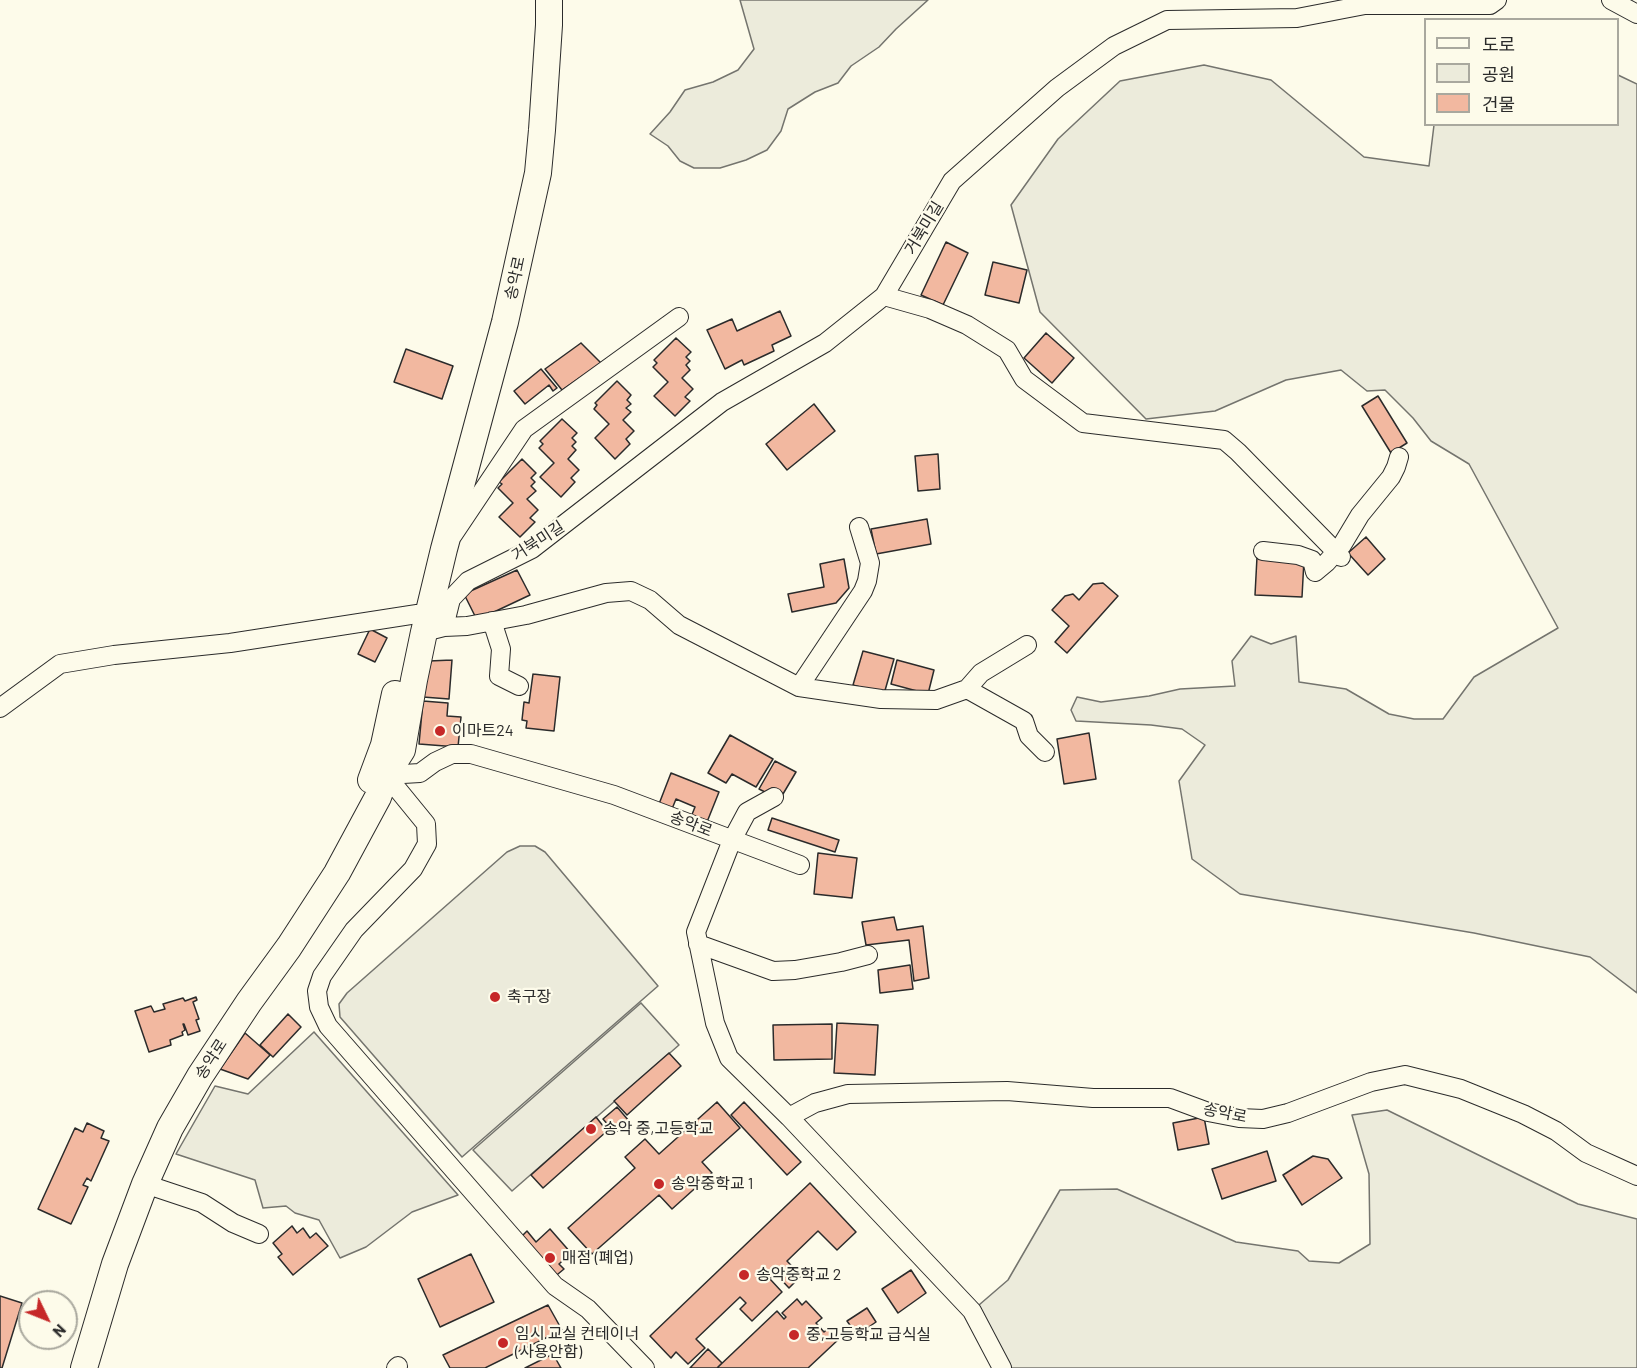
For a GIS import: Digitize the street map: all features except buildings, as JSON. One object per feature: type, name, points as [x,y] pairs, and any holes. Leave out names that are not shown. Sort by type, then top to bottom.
[{"type":"main road","points":[[74,1368],[130,1202],[153,1142],[252,980],[310,893],[356,810],[384,745],[402,661],[428,624],[435,556],[476,401],[532,146],[540,52],[540,0]]},
{"type":"main road","name":"송악로","points":[[84,1368],[115,1264],[145,1184],[170,1128],[200,1076],[337,873],[378,797],[386,775],[402,750],[414,680],[444,549],[505,322],[538,173],[549,0]]},
{"type":"street","name":"거북미길","points":[[428,624],[468,581],[532,549],[722,402],[825,343],[884,296],[952,181],[1057,88],[1114,45],[1167,20],[1297,18],[1365,5],[1490,5],[1497,0]]},
{"type":"street","points":[[1611,0],[1637,14]]},
{"type":"street","points":[[884,296],[930,309],[967,325],[1008,350],[1024,379],[1083,423],[1224,441],[1238,452],[1339,555]]},
{"type":"street","name":"송악로","points":[[444,549],[524,429],[678,318]]},
{"type":"street","points":[[1263,551],[1298,555],[1312,560],[1315,572],[1339,555],[1360,515],[1391,477],[1399,456]]},
{"type":"street","points":[[799,687],[863,591],[867,581],[870,563],[859,526]]},
{"type":"street","points":[[0,708],[60,664],[114,655],[428,624],[467,626],[526,615],[606,593],[631,591],[650,600],[679,625],[799,687],[881,699],[936,700],[967,689],[981,673],[1027,645]]},
{"type":"street","points":[[492,621],[501,649],[499,676],[519,686]]},
{"type":"street","points":[[967,689],[1024,722],[1029,736],[1046,752]]},
{"type":"street","name":"송악로","points":[[386,775],[420,773],[435,762],[452,754],[471,754],[614,795],[732,840],[696,932],[715,1023],[729,1058],[789,1117],[972,1311],[1002,1368]]},
{"type":"street","points":[[386,775],[426,824],[427,844],[413,869],[354,930],[322,976],[317,991],[319,1007],[328,1026],[555,1286],[588,1310],[645,1368]]},
{"type":"street","points":[[774,797],[747,812],[732,840],[800,865]]},
{"type":"street","points":[[698,944],[773,970],[795,970],[868,955]]},
{"type":"street","name":"송악로","points":[[789,1117],[815,1103],[848,1094],[1007,1090],[1093,1098],[1170,1098],[1208,1112],[1239,1118],[1263,1119],[1288,1113],[1371,1082],[1405,1075],[1461,1089],[1523,1114],[1556,1131],[1586,1153],[1637,1176]]},
{"type":"street","points":[[145,1184],[202,1203],[233,1223],[259,1234]]},
{"type":"green space","points":[[740,0],[928,0],[879,47],[851,66],[838,83],[815,92],[788,109],[781,131],[767,150],[746,160],[720,168],[694,168],[680,161],[668,146],[650,134],[670,112],[685,90],[713,82],[738,70],[754,49]]},
{"type":"green space","points":[[1204,65],[1271,80],[1364,157],[1429,166],[1434,126],[1619,126],[1619,75],[1637,84],[1637,993],[1590,957],[1474,933],[1240,894],[1192,859],[1179,781],[1205,745],[1182,729],[1076,721],[1071,710],[1077,697],[1101,702],[1149,696],[1180,689],[1235,686],[1232,661],[1251,636],[1271,644],[1296,636],[1299,682],[1346,689],[1389,714],[1414,719],[1443,719],[1474,677],[1558,628],[1469,464],[1431,441],[1413,418],[1385,390],[1367,391],[1341,370],[1286,380],[1215,411],[1146,419],[1040,312],[1011,205],[1058,139],[1120,81]]},
{"type":"green space","name":"축구장","points":[[520,846],[535,846],[545,852],[658,986],[462,1157],[340,1017],[339,1004],[347,993],[507,852]]},
{"type":"green space","points":[[641,1003],[679,1045],[512,1191],[473,1150]]},
{"type":"green space","points":[[314,1032],[458,1195],[412,1212],[366,1247],[340,1258],[319,1220],[295,1213],[286,1206],[263,1208],[255,1180],[176,1154],[215,1086],[248,1094]]},
{"type":"green space","points":[[1387,1110],[1578,1204],[1637,1219],[1637,1368],[1005,1368],[972,1311],[1008,1280],[1060,1190],[1117,1189],[1236,1242],[1298,1251],[1309,1261],[1339,1263],[1370,1244],[1369,1174],[1352,1115]]},
{"type":"place","name":"이마트24","points":[[440,731]]},
{"type":"place","name":"축구장","points":[[495,997]]},
{"type":"place","name":"송악 중,고등학교","points":[[591,1129]]},
{"type":"place","name":"송악중학교 1","points":[[659,1184]]},
{"type":"place","name":"매점 (폐업)","points":[[550,1258]]},
{"type":"place","name":"송악중학교 2","points":[[744,1275]]},
{"type":"place","name":"중,고등학교 급식실","points":[[794,1335]]},
{"type":"place","name":"임시 교실 컨테이너 (사용안함)","points":[[503,1343]]}]
